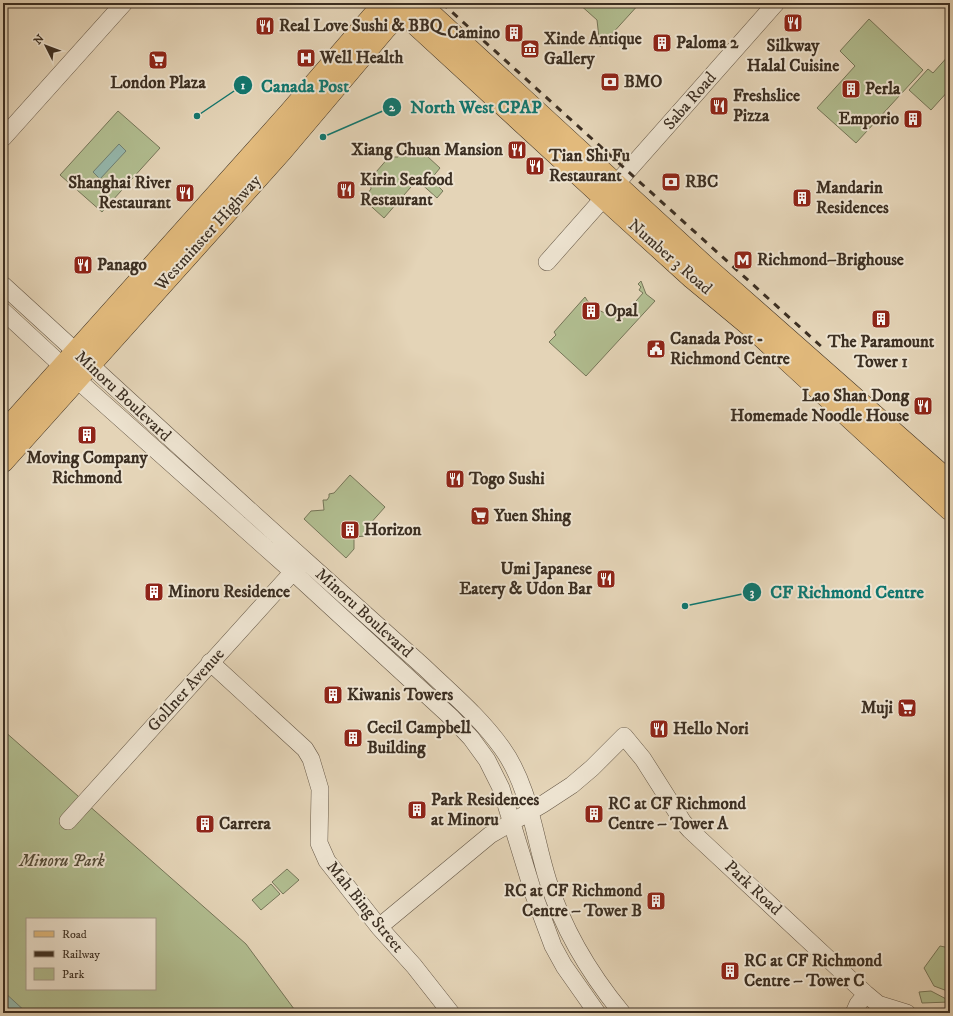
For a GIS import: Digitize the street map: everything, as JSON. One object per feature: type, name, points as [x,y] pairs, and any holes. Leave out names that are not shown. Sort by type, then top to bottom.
[{"type":"main road","name":"Number 3 Road","points":[[402,5],[610,191],[744,301],[950,482]]},
{"type":"main road","name":"Westminster Highway","points":[[3,433],[76,366],[282,151],[386,28],[402,5]]},
{"type":"main road","name":"Number 3 Road","points":[[610,191],[692,278],[756,332],[950,509]]},
{"type":"main road","name":"Westminster Highway","points":[[3,462],[76,366]]},
{"type":"street","points":[[3,138],[124,3]]},
{"type":"street","name":"Saba Road","points":[[547,262],[776,3]]},
{"type":"street","name":"Minoru Boulevard","points":[[3,285],[76,366],[293,572],[452,718],[471,738],[487,760],[501,788],[534,895],[553,946],[564,966],[597,1013]]},
{"type":"street","name":"Minoru Boulevard","points":[[3,312],[76,366],[304,559],[474,714],[504,750],[519,780],[530,812],[548,881],[562,919],[576,947],[599,983],[622,1013]]},
{"type":"street","name":"Gollner Avenue","points":[[68,821],[304,559]]},
{"type":"street","name":"Mah Bing Street","points":[[210,662],[305,749],[311,759],[320,789],[319,843],[327,861],[379,927],[414,966],[451,1013]]},
{"type":"street","name":"Park Road","points":[[530,812],[572,785],[592,768],[624,736],[643,759],[680,818],[690,830],[866,994],[878,1004],[907,1013]]},
{"type":"street","points":[[379,927],[490,835],[530,812]]},
{"type":"street","points":[[854,1013],[858,1004],[866,994]]},
{"type":"green space","points":[[578,3],[640,3],[600,47],[597,20]]},
{"type":"green space","points":[[869,19],[923,70],[856,143],[817,108],[855,66],[840,51]]},
{"type":"green space","points":[[950,54],[950,89],[931,110],[909,90],[928,69],[933,73]]},
{"type":"green space","points":[[118,111],[160,148],[102,212],[60,175]]},
{"type":"green space","points":[[416,146],[440,168],[431,179],[443,191],[437,198],[417,180],[384,218],[363,199],[371,189],[370,179],[389,157],[398,157],[406,147],[411,151]]},
{"type":"green space","points":[[641,281],[646,294],[655,301],[586,376],[549,342],[556,335],[554,332],[585,297],[593,307],[600,311],[611,316],[614,312],[617,314],[619,312],[624,315],[643,293],[639,290],[641,287],[638,284]]},
{"type":"green space","points":[[350,475],[385,507],[369,525],[369,530],[365,533],[365,536],[354,537],[354,549],[346,558],[304,519],[311,511],[324,510],[323,500],[327,500],[329,494],[334,493]]},
{"type":"green space","name":"Minoru Park","points":[[3,730],[246,944],[297,1013],[3,1013]]},
{"type":"green space","points":[[287,869],[299,880],[283,894],[272,882]]},
{"type":"green space","points":[[271,884],[280,894],[261,910],[252,900]]},
{"type":"green space","points":[[940,946],[950,948],[950,992],[934,986],[924,968]]},
{"type":"green space","points":[[931,991],[950,1002],[922,1003],[919,992]]},
{"type":"water","points":[[119,144],[126,151],[100,179],[93,172]]},
{"type":"water","points":[[3,991],[27,1013],[3,1013]]},
{"type":"railway","points":[[442,3],[823,348]]},
{"type":"place","name":"Silkway Halal Cuisine","points":[[793,23]]},
{"type":"place","name":"Real Love Sushi & BBQ","points":[[265,26]]},
{"type":"place","name":"Camino","points":[[514,33]]},
{"type":"place","name":"Paloma 2","points":[[662,43]]},
{"type":"place","name":"Xinde Antique Gallery","points":[[530,49]]},
{"type":"place","name":"Well Health","points":[[306,58]]},
{"type":"place","name":"London Plaza","points":[[158,60]]},
{"type":"place","name":"BMO","points":[[610,82]]},
{"type":"place","name":"Perla","points":[[851,89]]},
{"type":"place","name":"Freshslice Pizza","points":[[719,106]]},
{"type":"place","name":"Canada Post","points":[[197,116]]},
{"type":"place","name":"Emporio","points":[[913,119]]},
{"type":"place","name":"North West CPAP","points":[[323,137]]},
{"type":"place","name":"Xiang Chuan Mansion","points":[[517,150]]},
{"type":"place","name":"Tian Shi Fu Restaurant","points":[[535,166]]},
{"type":"place","name":"RBC","points":[[671,182]]},
{"type":"place","name":"Kirin Seafood Restaurant","points":[[346,190]]},
{"type":"place","name":"Shanghai River Restaurant","points":[[185,193]]},
{"type":"place","name":"Mandarin Residences","points":[[802,198]]},
{"type":"place","name":"Richmond–Brighouse","points":[[743,260]]},
{"type":"place","name":"Panago","points":[[83,265]]},
{"type":"place","name":"Opal","points":[[591,311]]},
{"type":"place","name":"The Paramount Tower 1","points":[[881,319]]},
{"type":"place","name":"Canada Post - Richmond Centre","points":[[656,349]]},
{"type":"place","name":"Lao Shan Dong Homemade Noodle House","points":[[923,406]]},
{"type":"place","name":"Moving Company Richmond","points":[[87,435]]},
{"type":"place","name":"Togo Sushi","points":[[455,479]]},
{"type":"place","name":"Yuen Shing","points":[[480,516]]},
{"type":"place","name":"Horizon","points":[[350,530]]},
{"type":"place","name":"Umi Japanese Eatery & Udon Bar","points":[[606,579]]},
{"type":"place","name":"Minoru Residence","points":[[154,592]]},
{"type":"place","name":"CF Richmond Centre","points":[[685,606]]},
{"type":"place","name":"Kiwanis Towers","points":[[333,695]]},
{"type":"place","name":"Muji","points":[[907,708]]},
{"type":"place","name":"Hello Nori","points":[[659,729]]},
{"type":"place","name":"Cecil Campbell Building","points":[[353,738]]},
{"type":"place","name":"Park Residences at Minoru","points":[[417,810]]},
{"type":"place","name":"RC at CF Richmond Centre – Tower A","points":[[594,814]]},
{"type":"place","name":"Carrera","points":[[205,824]]},
{"type":"place","name":"RC at CF Richmond Centre – Tower B","points":[[656,901]]},
{"type":"place","name":"RC at CF Richmond Centre – Tower C","points":[[730,971]]}]
